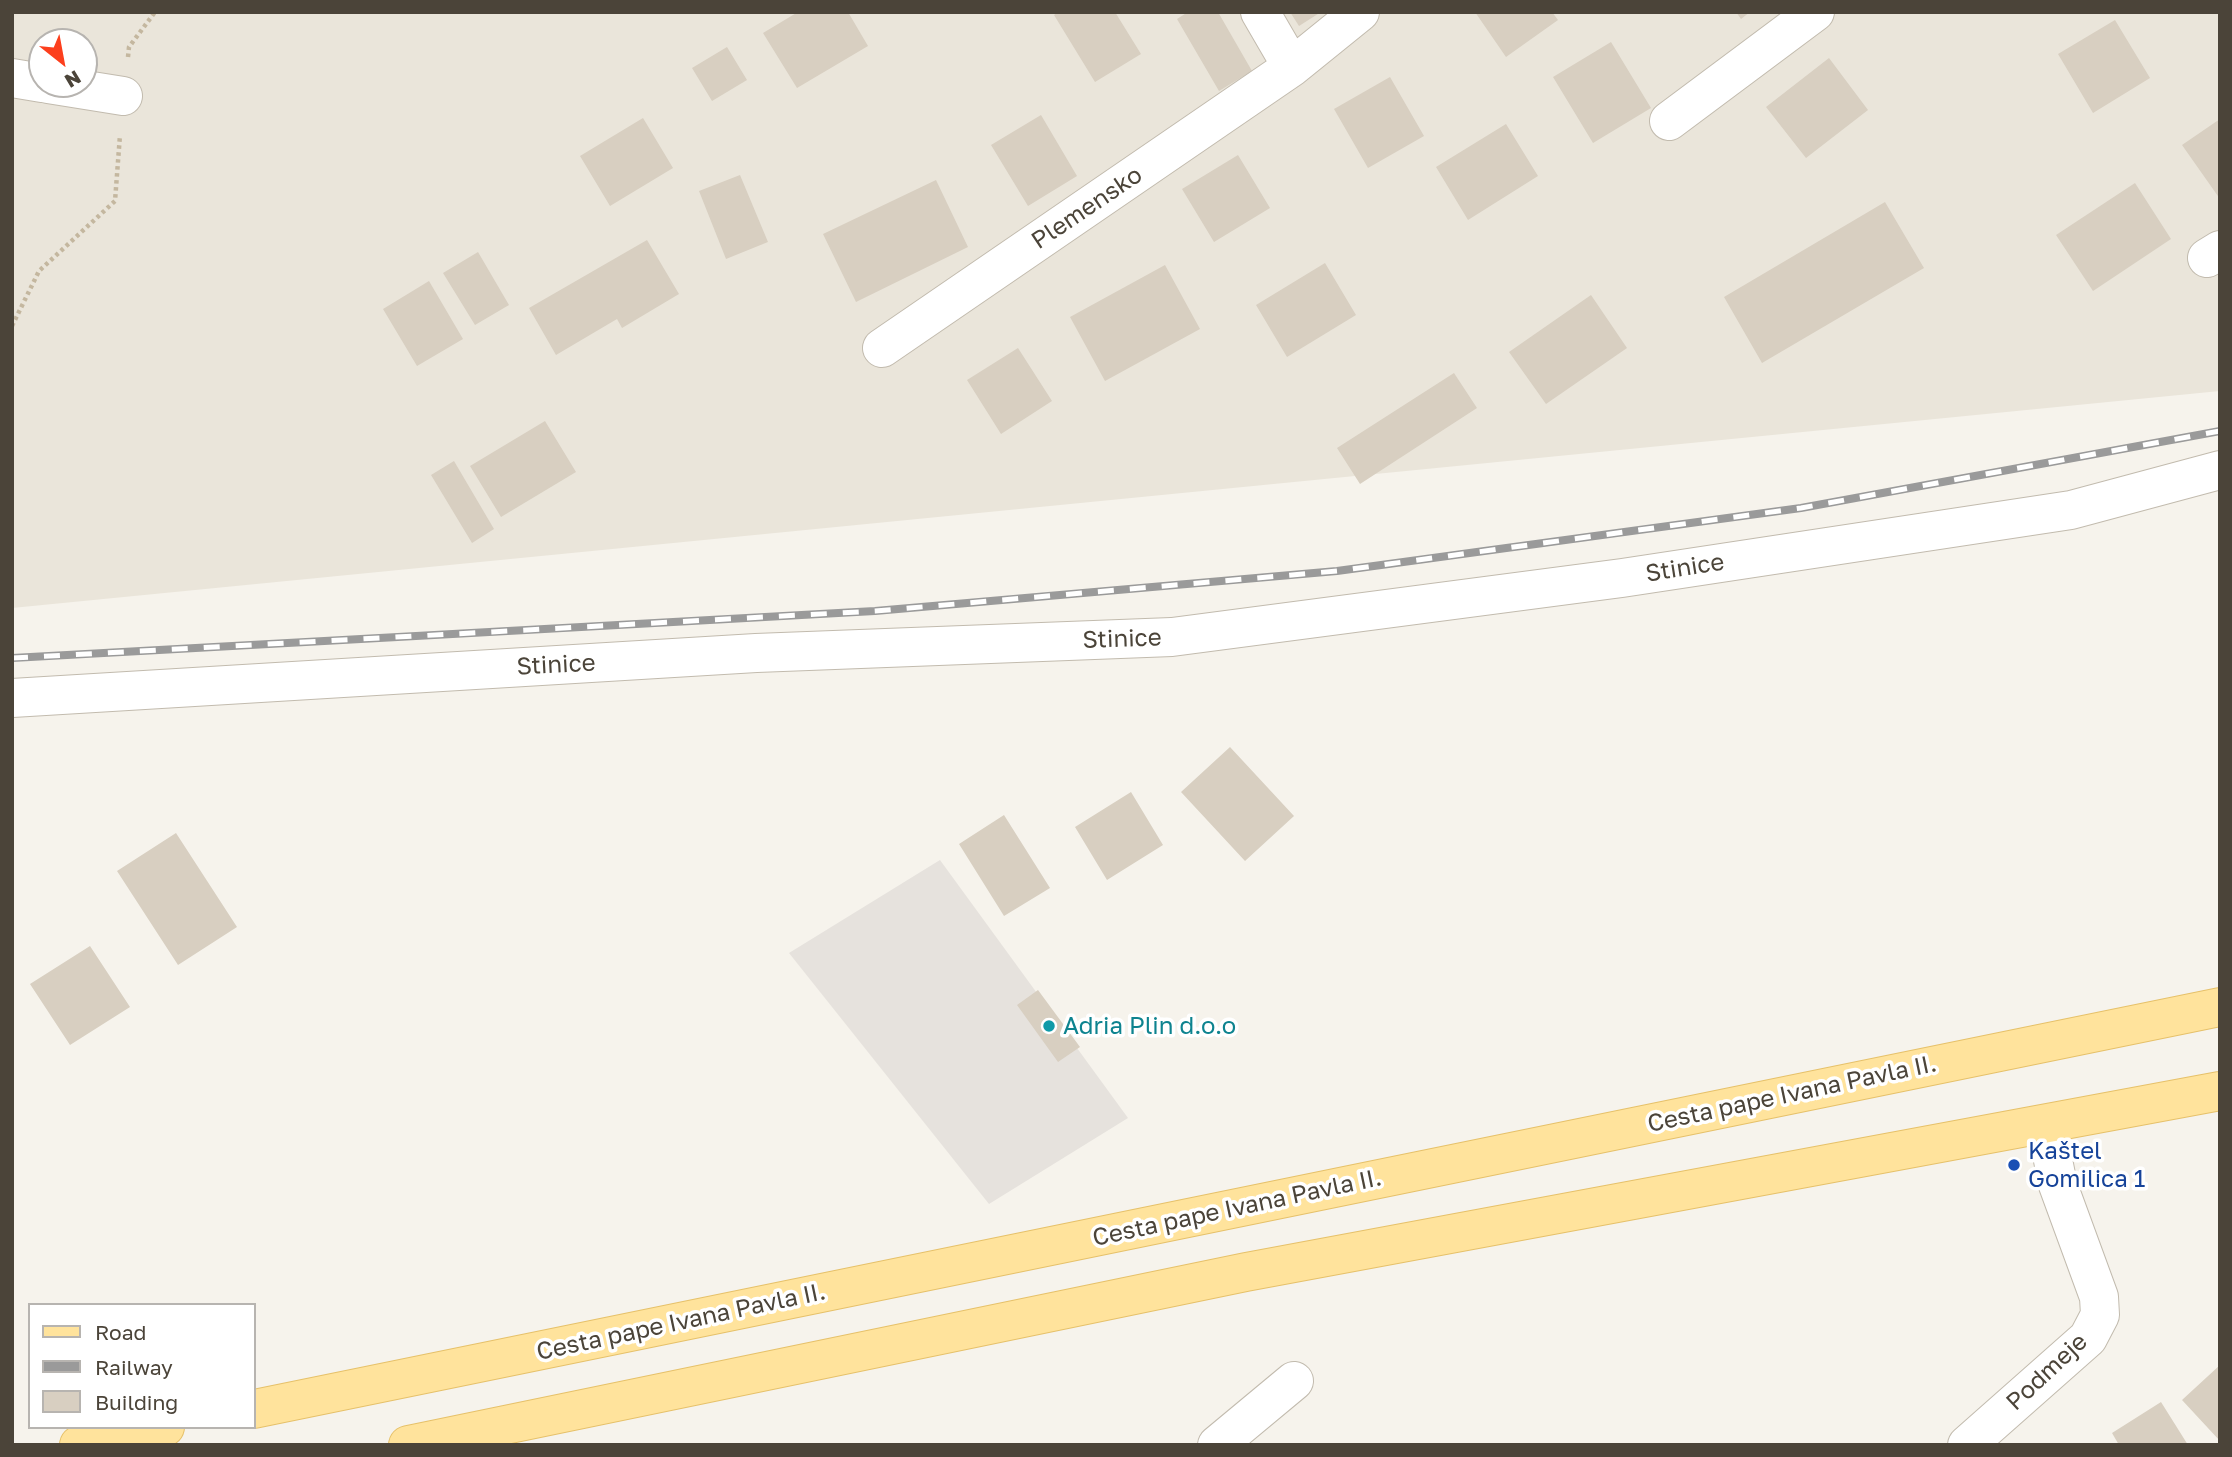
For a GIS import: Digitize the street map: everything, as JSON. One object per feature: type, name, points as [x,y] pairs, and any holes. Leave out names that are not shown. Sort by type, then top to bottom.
[{"type":"main road","name":"Cesta pape Ivana Pavla II.","points":[[256,1409],[2220,1007]]},
{"type":"main road","points":[[408,1445],[1246,1272],[2220,1091]]},
{"type":"main road","points":[[79,1445],[155,1429]]},
{"type":"street","points":[[1260,12],[1292,67]]},
{"type":"street","name":"Plemensko","points":[[882,348],[1292,67],[1360,12]]},
{"type":"street","points":[[1669,121],[1815,12]]},
{"type":"street","points":[[98,92],[123,96]]},
{"type":"street","name":"Stinice","points":[[12,698],[743,654],[1172,637],[1635,576],[2071,510],[2220,470]]},
{"type":"street","name":"Podmeje","points":[[1967,1445],[2088,1338],[2100,1315],[2099,1297],[2058,1185],[2046,1125]]},
{"type":"street","points":[[1217,1445],[1294,1381]]},
{"type":"path","points":[[12,326],[39,271],[115,201],[129,47],[155,12]]},
{"type":"shaded area","points":[[12,12],[2220,12],[2220,391],[12,608]]},
{"type":"shaded area","points":[[940,860],[1128,1118],[989,1204],[789,953]]},
{"type":"building","points":[[798,12],[848,12],[868,46],[797,88],[763,33]]},
{"type":"building","points":[[1058,12],[1115,12],[1141,54],[1095,82],[1054,15]]},
{"type":"building","points":[[1188,12],[1218,12],[1252,71],[1219,91],[1177,19]]},
{"type":"building","points":[[1290,12],[1321,12],[1299,26]]},
{"type":"building","points":[[1475,12],[1552,12],[1558,20],[1506,57]]},
{"type":"building","points":[[1736,12],[1750,12],[1741,19]]},
{"type":"building","points":[[2115,20],[2150,78],[2093,113],[2058,54]]},
{"type":"building","points":[[1611,42],[1651,108],[1593,143],[1553,77]]},
{"type":"building","points":[[727,47],[747,80],[712,101],[692,68]]},
{"type":"building","points":[[1829,58],[1868,110],[1806,158],[1766,107]]},
{"type":"building","points":[[1390,77],[1424,136],[1368,168],[1334,109]]},
{"type":"building","points":[[1041,115],[1077,176],[1028,206],[991,145]]},
{"type":"building","points":[[643,118],[673,168],[610,206],[580,156]]},
{"type":"building","points":[[2220,119],[2220,199],[2182,145]]},
{"type":"building","points":[[1506,124],[1538,176],[1468,220],[1436,167]]},
{"type":"building","points":[[1238,155],[1270,208],[1214,242],[1182,189]]},
{"type":"building","points":[[740,175],[768,242],[726,259],[699,191]]},
{"type":"building","points":[[936,180],[968,247],[856,302],[823,234]]},
{"type":"building","points":[[2135,183],[2171,239],[2093,291],[2056,235]]},
{"type":"building","points":[[1885,202],[1924,268],[1762,363],[1724,297]]},
{"type":"building","points":[[647,240],[679,294],[622,328],[617,319],[556,355],[529,308]]},
{"type":"building","points":[[478,252],[509,305],[475,325],[443,273]]},
{"type":"building","points":[[1325,263],[1356,315],[1287,357],[1256,305]]},
{"type":"building","points":[[1165,265],[1200,329],[1105,381],[1070,317]]},
{"type":"building","points":[[429,281],[463,339],[417,366],[383,309]]},
{"type":"building","points":[[1591,295],[1627,348],[1546,404],[1509,352]]},
{"type":"building","points":[[1018,348],[1052,401],[1001,434],[967,380]]},
{"type":"building","points":[[1454,373],[1477,408],[1360,484],[1337,448]]},
{"type":"building","points":[[545,421],[576,472],[501,517],[470,466]]},
{"type":"building","points":[[454,461],[494,529],[472,543],[431,475]]},
{"type":"building","points":[[1230,747],[1294,816],[1245,861],[1181,792]]},
{"type":"building","points":[[1131,792],[1163,845],[1107,880],[1075,827]]},
{"type":"building","points":[[1004,815],[1050,888],[1004,916],[959,844]]},
{"type":"building","points":[[176,833],[237,927],[178,965],[117,871]]},
{"type":"building","points":[[90,946],[130,1007],[70,1045],[30,984]]},
{"type":"building","name":"Adria Plin d.o.o","points":[[1038,990],[1080,1047],[1058,1062],[1017,1005]]},
{"type":"building","points":[[2220,1365],[2220,1441],[2182,1400]]},
{"type":"building","points":[[2161,1402],[2188,1445],[2119,1445],[2112,1433]]},
{"type":"railway","points":[[12,658],[875,611],[1337,571],[1801,508],[2220,431]]},
{"type":"place","name":"Adria Plin d.o.o","points":[[1049,1026]]},
{"type":"place","name":"Kaštel Gomilica 1","points":[[2014,1165]]}]
